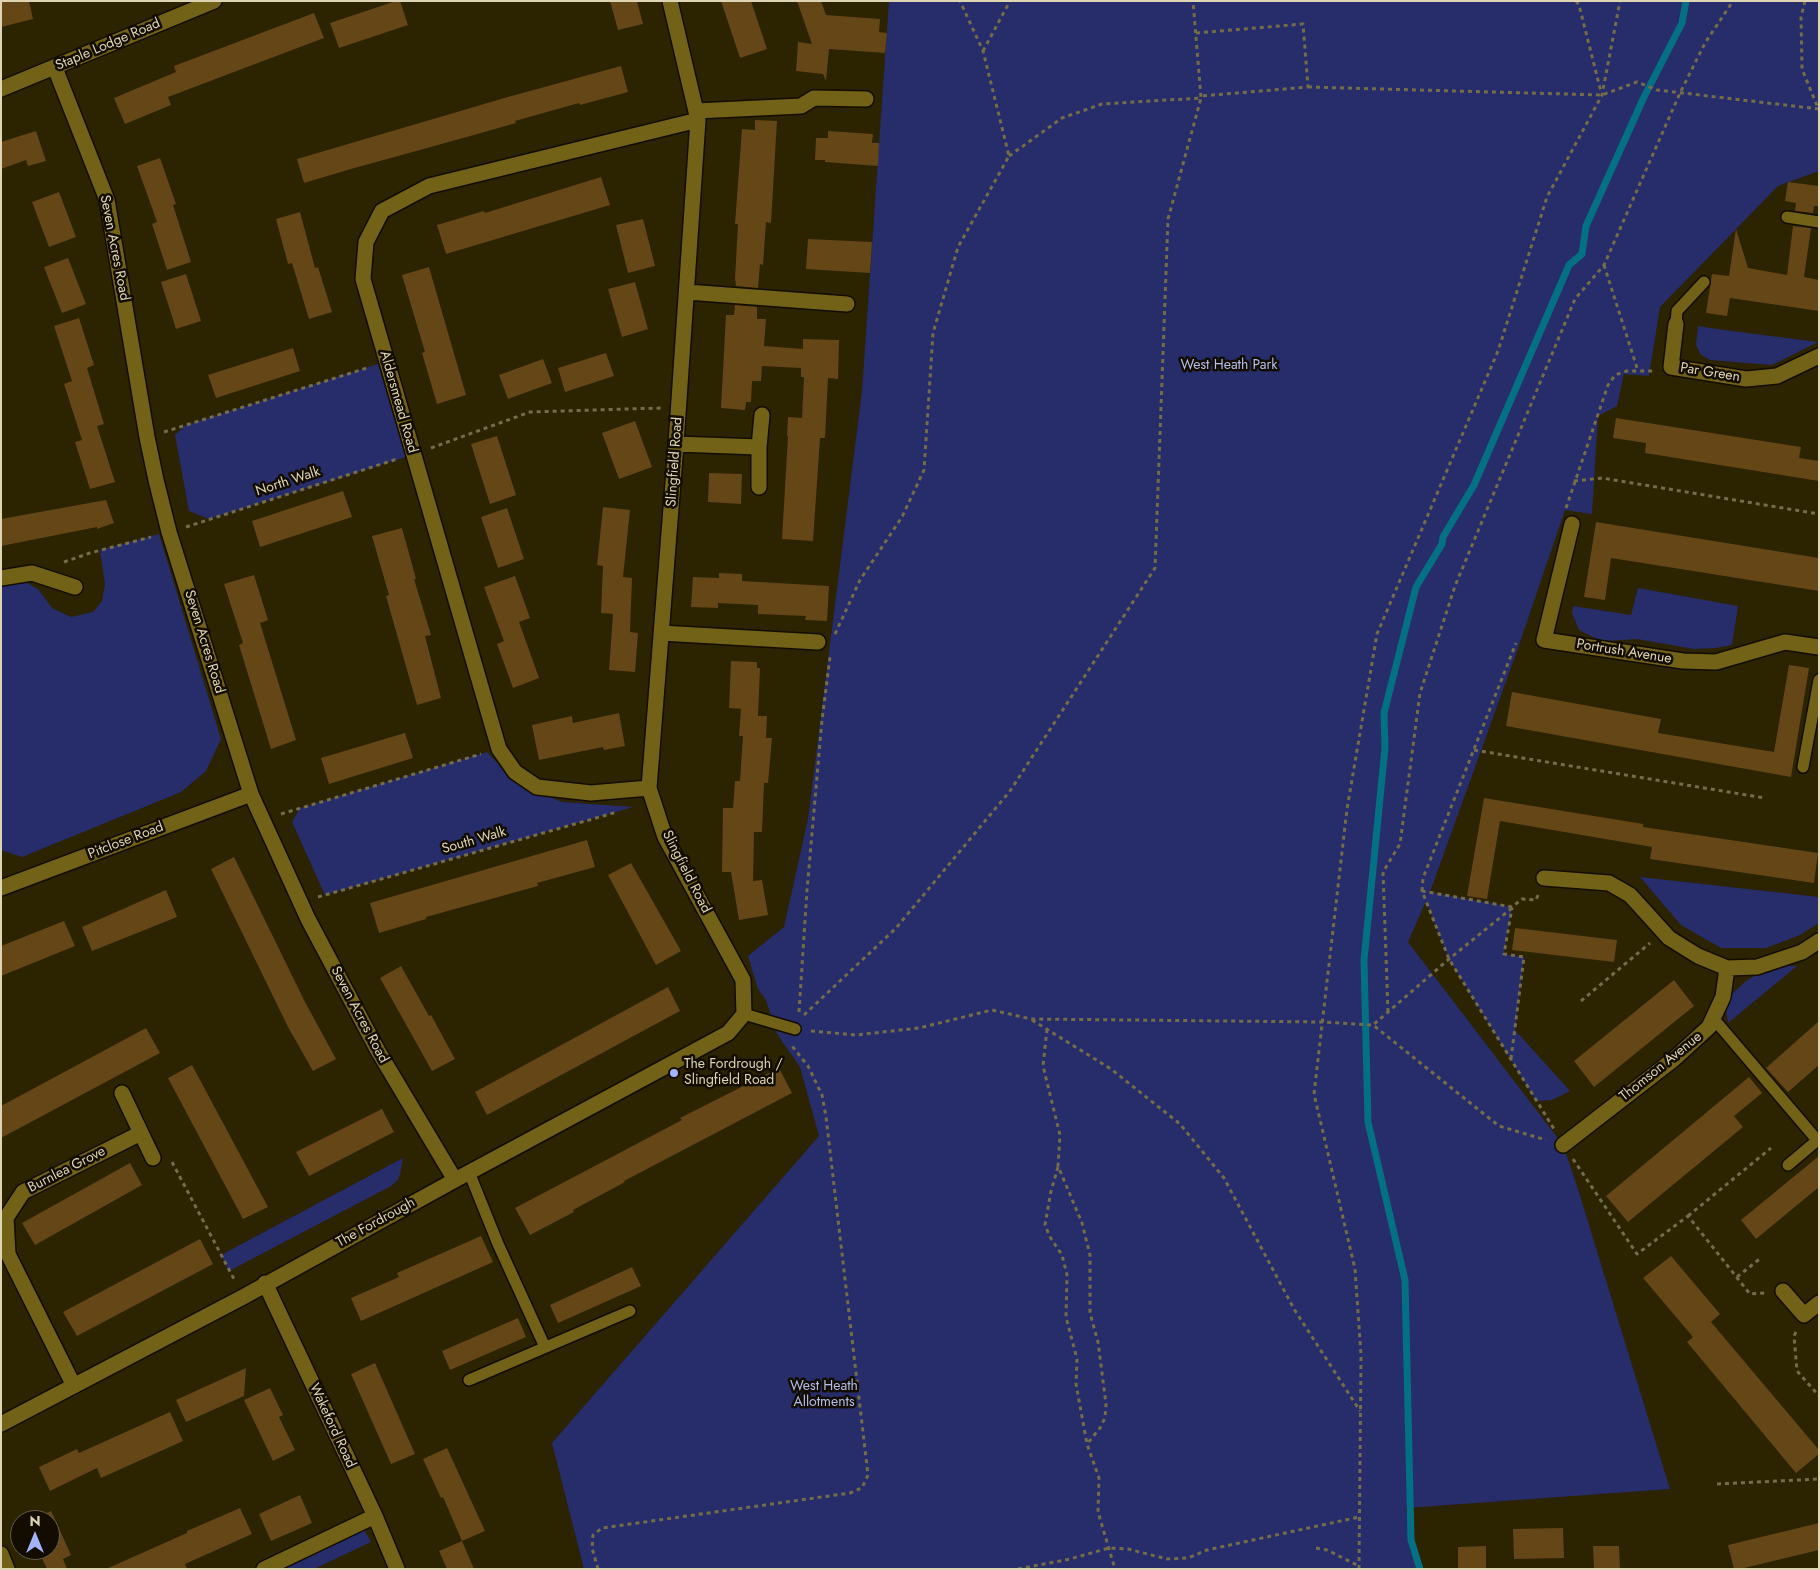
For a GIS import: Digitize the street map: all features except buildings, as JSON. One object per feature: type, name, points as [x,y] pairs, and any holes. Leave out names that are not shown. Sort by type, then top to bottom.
[{"type":"street","name":"Staple Lodge Road","points":[[1,89],[54,68],[194,5],[214,1]]},
{"type":"street","name":"Slingfield Road","points":[[670,1],[697,116],[679,408],[650,788],[666,837],[743,980],[744,1014]]},
{"type":"street","name":"Seven Acres Road","points":[[54,68],[107,200],[147,437],[169,532],[251,794],[264,819],[300,902],[378,1051],[455,1180]]},
{"type":"street","points":[[697,116],[801,106],[814,98],[866,99]]},
{"type":"street","name":"Aldersmead Road","points":[[650,788],[591,793],[537,788],[515,772],[499,749],[363,279],[366,242],[382,211],[429,186],[697,116]]},
{"type":"street","points":[[687,292],[847,304]]},
{"type":"street","name":"Par Green","points":[[1676,324],[1671,367],[1746,379],[1777,376],[1819,356]]},
{"type":"street","points":[[759,487],[759,447],[762,415]]},
{"type":"street","points":[[676,444],[759,447]]},
{"type":"street","name":"Portrush Avenue","points":[[1572,524],[1544,640],[1683,661],[1716,662],[1785,642],[1819,647]]},
{"type":"street","points":[[1,578],[32,573],[75,587]]},
{"type":"street","points":[[662,633],[825,642]]},
{"type":"street","name":"Pitclose Road","points":[[1,888],[251,794]]},
{"type":"street","points":[[1544,878],[1609,883],[1630,895],[1669,938],[1698,956],[1727,968],[1756,967],[1802,952],[1819,941]]},
{"type":"street","name":"Thomson Avenue","points":[[1563,1145],[1674,1059],[1709,1028],[1723,997],[1727,968]]},
{"type":"street","name":"The Fordrough","points":[[1,1424],[243,1297],[265,1283],[728,1033],[744,1014]]},
{"type":"street","points":[[122,1093],[153,1158]]},
{"type":"street","name":"Burnlea Grove","points":[[74,1386],[8,1254],[6,1218],[23,1192],[141,1133]]},
{"type":"street","name":"Wakeford Road","points":[[265,1283],[375,1516],[397,1569]]},
{"type":"street","points":[[1783,1291],[1804,1315],[1819,1303]]},
{"type":"street","points":[[264,1569],[375,1516]]},
{"type":"street","points":[[1,1554],[7,1569]]},
{"type":"lane","points":[[1787,217],[1819,222]]},
{"type":"lane","points":[[1676,324],[1677,311],[1704,282]]},
{"type":"lane","points":[[1803,767],[1819,680]]},
{"type":"lane","points":[[744,1014],[795,1029]]},
{"type":"lane","points":[[1713,1018],[1818,1140],[1788,1165]]},
{"type":"lane","points":[[469,1172],[498,1244],[545,1347]]},
{"type":"lane","points":[[469,1380],[630,1311]]},
{"type":"path","points":[[960,1],[983,51],[1010,156]]},
{"type":"path","points":[[983,51],[1010,1]]},
{"type":"path","points":[[831,651],[822,720],[798,1021],[896,928],[1010,791],[1155,568],[1168,218],[1200,97],[1193,1]]},
{"type":"path","points":[[1576,1],[1579,5],[1602,95]]},
{"type":"path","points":[[1316,1548],[1327,1550],[1359,1567],[1361,1354],[1355,1269],[1314,1094],[1347,809],[1378,634],[1498,351],[1547,197],[1602,95],[1620,1]]},
{"type":"path","points":[[1388,1012],[1383,872],[1400,844],[1420,694],[1455,586],[1575,299],[1604,265],[1680,93],[1705,43],[1733,1]]},
{"type":"path","points":[[825,642],[860,580],[902,518],[924,470],[933,333],[958,247],[1010,156],[1062,118],[1102,104],[1308,87],[1602,95],[1637,82],[1657,90],[1818,108],[1802,69],[1801,18],[1805,1]]},
{"type":"path","points":[[1196,33],[1304,24],[1308,87]]},
{"type":"path","points":[[1604,265],[1638,371]]},
{"type":"path","points":[[147,437],[387,362]]},
{"type":"path","points":[[1572,524],[1565,509],[1608,385],[1615,375],[1627,371],[1654,372],[1671,367]]},
{"type":"path","name":"North Walk","points":[[32,573],[90,552],[169,532],[413,454],[530,412],[679,408]]},
{"type":"path","points":[[1574,481],[1602,478],[1819,514]]},
{"type":"path","points":[[1516,643],[1423,878],[1422,891],[1449,959],[1563,1145],[1637,1254],[1688,1216],[1771,1148]]},
{"type":"path","points":[[264,819],[499,749]]},
{"type":"path","points":[[1474,750],[1765,798]]},
{"type":"path","name":"South Walk","points":[[300,902],[624,810]]},
{"type":"path","points":[[1374,1025],[1449,959],[1522,899],[1536,900],[1544,878]]},
{"type":"path","points":[[1422,891],[1512,907]]},
{"type":"path","points":[[1511,1060],[1524,957],[1504,954],[1512,907]]},
{"type":"path","points":[[1581,1000],[1664,932]]},
{"type":"path","points":[[795,1029],[856,1035],[918,1028],[992,1010],[1031,1019],[1322,1022],[1374,1025],[1499,1126],[1563,1145]]},
{"type":"path","points":[[1031,1019],[1111,1069],[1180,1124],[1224,1178],[1294,1310],[1360,1413]]},
{"type":"path","points":[[598,1569],[592,1548],[593,1535],[602,1528],[850,1493],[862,1488],[868,1476],[822,1095],[808,1066],[774,1024]]},
{"type":"path","points":[[1047,1029],[1043,1066],[1060,1135],[1058,1166],[1045,1225],[1050,1237],[1062,1255],[1067,1275],[1066,1317],[1077,1359],[1076,1384],[1087,1444],[1099,1478],[1098,1512],[1115,1569]]},
{"type":"path","points":[[153,1158],[167,1153],[243,1297]]},
{"type":"path","points":[[1058,1166],[1082,1223],[1090,1255],[1090,1313],[1098,1342],[1106,1404],[1105,1418],[1100,1428],[1087,1444]]},
{"type":"path","points":[[1688,1216],[1750,1294],[1783,1291]]},
{"type":"path","points":[[1736,1277],[1762,1257]]},
{"type":"path","points":[[1804,1315],[1794,1336],[1797,1371],[1819,1396]]},
{"type":"path","points":[[1717,1484],[1819,1478]]},
{"type":"path","points":[[1018,1569],[1070,1560],[1109,1548],[1128,1549],[1167,1559],[1188,1558],[1216,1548],[1359,1517]]},
{"type":"green space","name":"West Heath Park","points":[[889,1],[1819,1],[1819,171],[1778,186],[1660,307],[1649,376],[1624,374],[1617,406],[1598,416],[1592,514],[1565,510],[1517,651],[1430,892],[1512,907],[1504,954],[1524,957],[1515,1030],[1570,1091],[1552,1100],[1536,1101],[1449,959],[1426,901],[1408,942],[1563,1145],[1670,1489],[1406,1508],[1418,1569],[584,1569],[552,1443],[819,1136],[800,1067],[777,1034],[766,1000],[758,989],[748,956],[784,927],[808,819],[862,391]]},
{"type":"green space","points":[[1698,326],[1818,342],[1772,365],[1710,360],[1701,355],[1696,345]]},
{"type":"green space","points":[[378,364],[406,457],[209,519],[189,511],[175,435],[186,425]]},
{"type":"green space","points":[[159,534],[221,739],[206,771],[181,792],[22,857],[1,850],[1,583],[20,579],[38,589],[52,608],[71,617],[93,612],[102,601],[105,585],[100,550]]},
{"type":"green space","points":[[1638,588],[1738,606],[1732,645],[1694,649],[1637,639],[1606,641],[1579,630],[1572,613],[1573,606],[1631,615]]},
{"type":"green space","points":[[487,752],[514,781],[562,802],[633,807],[325,895],[292,822],[300,808]]},
{"type":"green space","points":[[1640,877],[1819,897],[1819,923],[1800,935],[1766,948],[1721,948],[1681,925]]},
{"type":"green space","points":[[1797,966],[1728,1023],[1726,1008],[1732,994],[1746,981],[1764,970]]},
{"type":"green space","points":[[403,1158],[398,1180],[391,1186],[229,1271],[221,1255]]},
{"type":"green space","points":[[362,1526],[371,1542],[314,1569],[272,1569]]},
{"type":"waterway","points":[[1420,1569],[1411,1540],[1405,1280],[1368,1122],[1364,960],[1385,748],[1384,713],[1416,587],[1474,485],[1569,265],[1582,254],[1586,226],[1644,97],[1682,23],[1686,1]]},
{"type":"place","name":"The Fordrough / Slingfield Road","points":[[674,1073]]},
{"type":"park label","name":"West Heath Allotments","points":[[824,1395]]}]
